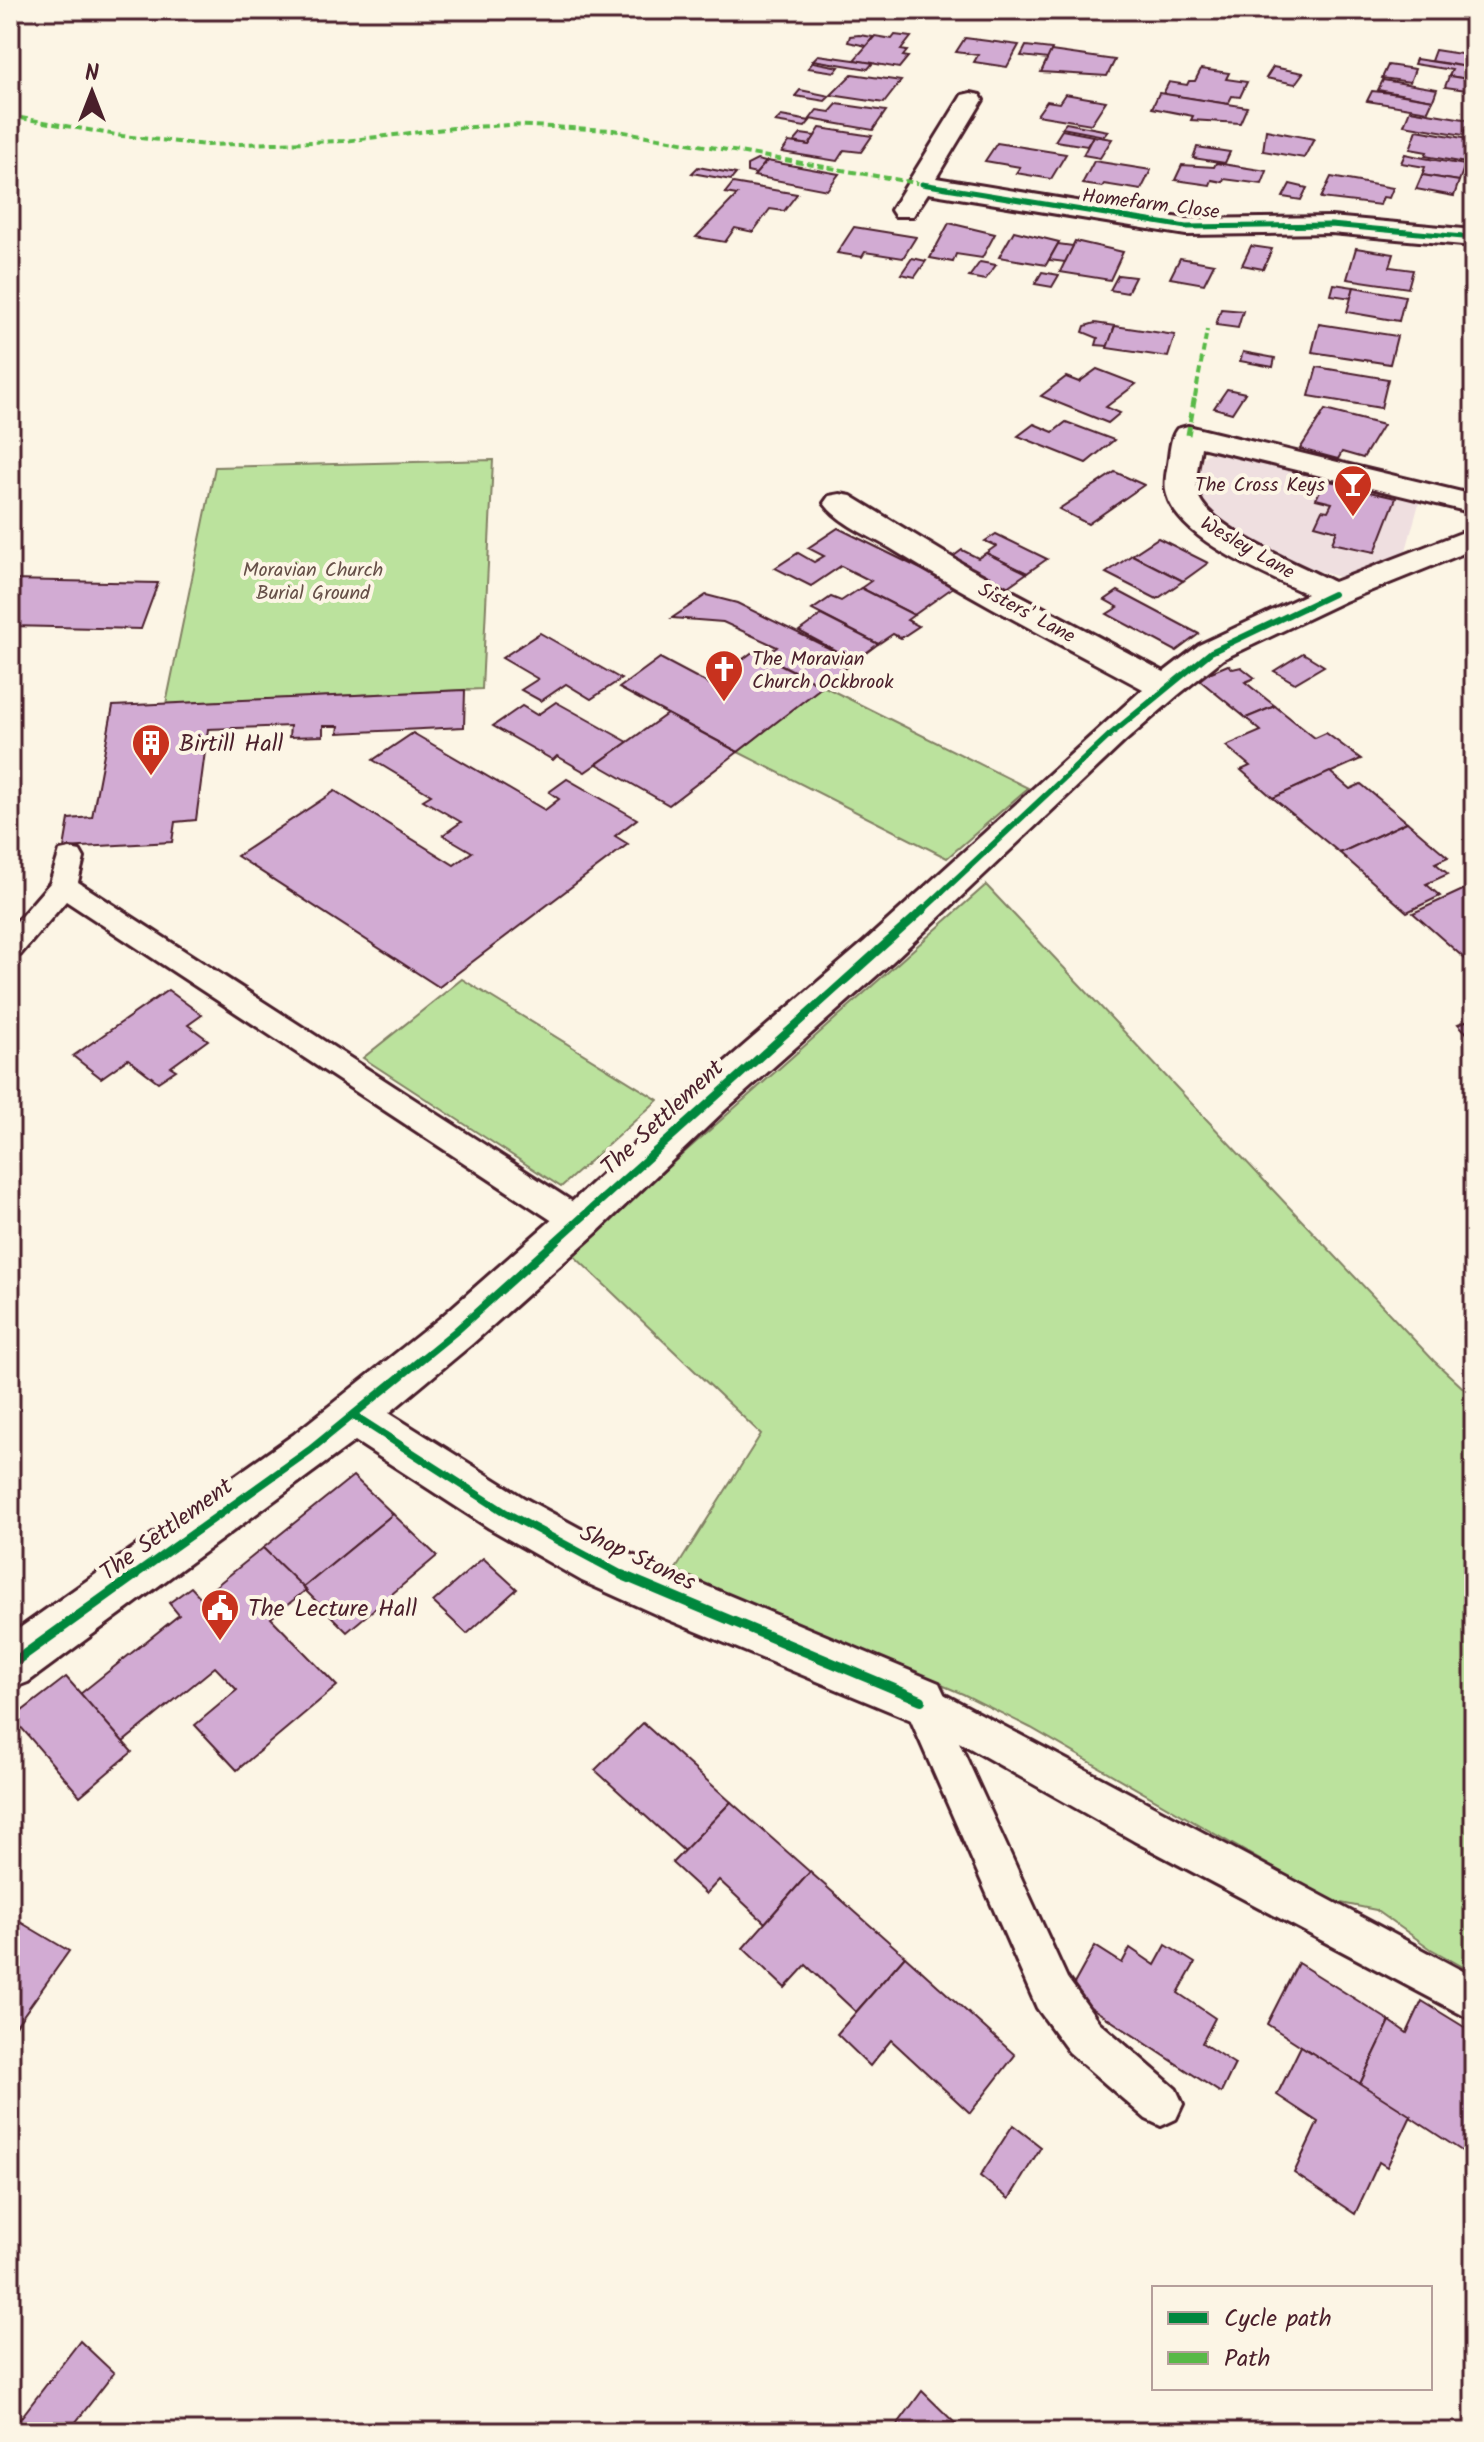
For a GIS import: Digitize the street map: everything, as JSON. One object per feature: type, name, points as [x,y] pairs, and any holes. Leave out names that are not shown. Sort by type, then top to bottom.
[{"type":"street","points":[[904,210],[971,100]]},
{"type":"street","name":"Homefarm Close","points":[[922,184],[1186,227],[1331,225],[1474,238]]},
{"type":"street","name":"Wesley Lane","points":[[1333,594],[1206,527],[1194,516],[1183,498],[1182,471],[1188,435],[1474,504]]},
{"type":"street","name":"Sisters' Lane","points":[[840,503],[899,527],[1166,687]]},
{"type":"street","points":[[1333,594],[1474,538]]},
{"type":"street","name":"The Settlement","points":[[10,1665],[355,1416],[579,1222],[711,1098],[878,952],[1111,734],[1166,687],[1211,652],[1333,594]]},
{"type":"street","name":"Shop Stones","points":[[355,1416],[476,1494],[599,1565],[662,1593],[861,1670],[921,1700]]},
{"type":"lane","points":[[10,948],[67,872],[579,1222]]},
{"type":"lane","points":[[921,1700],[1052,1993],[1084,2037],[1161,2104]]},
{"type":"lane","name":"Shop Stones","points":[[921,1700],[1148,1827],[1474,2000]]},
{"type":"shaded area","points":[[1213,450],[1421,496],[1405,554],[1344,579],[1291,562],[1208,516],[1196,487],[1203,457]]},
{"type":"green space","name":"Moravian Church Burial Ground","points":[[493,460],[482,689],[166,704],[215,467]]},
{"type":"green space","points":[[823,686],[1028,788],[947,858],[738,752]]},
{"type":"green space","points":[[986,885],[1434,1361],[1474,1398],[1474,1973],[1431,1949],[1376,1910],[1331,1901],[1031,1728],[963,1694],[674,1572],[761,1434],[571,1253]]},
{"type":"green space","points":[[462,979],[658,1100],[561,1187],[363,1058]]},
{"type":"building","points":[[895,35],[911,37],[901,50],[907,51],[903,56],[908,57],[899,68],[854,60],[875,36],[892,39]]},
{"type":"building","points":[[850,36],[873,37],[866,46],[848,42]]},
{"type":"building","points":[[965,38],[1019,45],[1007,67],[974,62],[978,55],[956,52]]},
{"type":"building","points":[[1026,46],[1052,49],[1048,59],[1021,56]]},
{"type":"building","points":[[1435,50],[1474,56],[1474,68],[1431,61]]},
{"type":"building","points":[[1051,51],[1115,60],[1107,76],[1041,72]]},
{"type":"building","points":[[818,55],[873,63],[868,69],[813,60]]},
{"type":"building","points":[[1416,59],[1474,68],[1474,80],[1449,76],[1452,70],[1414,64]]},
{"type":"building","points":[[813,62],[839,67],[835,72],[808,68]]},
{"type":"building","points":[[1388,65],[1415,69],[1410,82],[1382,78]]},
{"type":"building","points":[[1273,67],[1303,73],[1295,84],[1266,78]]},
{"type":"building","points":[[1201,69],[1229,73],[1226,79],[1247,82],[1240,97],[1232,96],[1228,104],[1163,94],[1169,82],[1187,85],[1189,81],[1195,81]]},
{"type":"building","points":[[852,74],[901,81],[884,103],[831,95]]},
{"type":"building","points":[[1449,76],[1474,80],[1474,91],[1445,87]]},
{"type":"building","points":[[1383,80],[1437,89],[1433,100],[1378,90]]},
{"type":"building","points":[[800,90],[830,96],[825,101],[795,96]]},
{"type":"building","points":[[1372,91],[1433,100],[1428,111],[1367,101]]},
{"type":"building","points":[[1159,93],[1247,107],[1240,123],[1191,120],[1193,116],[1152,108]]},
{"type":"building","points":[[1065,94],[1106,101],[1091,124],[1037,115],[1047,101],[1059,103]]},
{"type":"building","points":[[837,104],[886,111],[873,130],[810,119],[817,110],[830,112]]},
{"type":"building","points":[[1410,110],[1470,120],[1463,135],[1404,125]]},
{"type":"building","points":[[781,116],[810,121],[805,127],[775,122]]},
{"type":"building","points":[[1066,123],[1108,131],[1104,136],[1062,128]]},
{"type":"building","points":[[820,128],[872,136],[861,152],[844,150],[837,161],[782,152],[789,142],[809,145]]},
{"type":"building","points":[[1062,130],[1093,136],[1087,146],[1055,141]]},
{"type":"building","points":[[1266,130],[1314,139],[1304,158],[1263,151]]},
{"type":"building","points":[[1417,130],[1474,140],[1466,163],[1425,156],[1427,152],[1410,149]]},
{"type":"building","points":[[801,134],[815,136],[809,145],[794,142]]},
{"type":"building","points":[[1093,136],[1112,139],[1100,158],[1083,155]]},
{"type":"building","points":[[997,143],[1066,154],[1051,179],[1016,173],[1020,167],[985,161]]},
{"type":"building","points":[[1197,147],[1230,152],[1225,163],[1193,158]]},
{"type":"building","points":[[1405,154],[1465,165],[1459,181],[1422,175],[1425,167],[1401,163]]},
{"type":"building","points":[[757,160],[766,162],[756,174],[747,172],[747,165]]},
{"type":"building","points":[[767,161],[839,174],[827,190],[754,176]]},
{"type":"building","points":[[1094,161],[1151,170],[1141,190],[1082,184]]},
{"type":"building","points":[[1216,163],[1267,171],[1262,184],[1224,179],[1223,182],[1212,180],[1210,185],[1175,180],[1182,165],[1214,167]]},
{"type":"building","points":[[698,167],[736,174],[731,180],[692,173]]},
{"type":"building","points":[[1422,175],[1459,181],[1454,196],[1416,189]]},
{"type":"building","points":[[1331,177],[1393,188],[1389,198],[1383,197],[1380,205],[1321,198]]},
{"type":"building","points":[[733,183],[797,194],[784,211],[770,209],[753,232],[735,228],[725,242],[696,237],[737,195],[725,193]]},
{"type":"building","points":[[1290,184],[1307,188],[1301,200],[1283,197]]},
{"type":"building","points":[[949,223],[995,234],[982,258],[956,254],[953,262],[930,258]]},
{"type":"building","points":[[854,227],[916,237],[903,258],[865,252],[862,257],[837,253]]},
{"type":"building","points":[[1014,231],[1059,242],[1046,265],[999,257]]},
{"type":"building","points":[[1075,241],[1123,252],[1110,280],[1060,272]]},
{"type":"building","points":[[1058,244],[1073,246],[1065,262],[1049,260]]},
{"type":"building","points":[[1251,246],[1272,249],[1263,269],[1242,265]]},
{"type":"building","points":[[1356,248],[1394,254],[1390,267],[1413,270],[1408,288],[1347,279]]},
{"type":"building","points":[[912,258],[926,261],[915,277],[901,274]]},
{"type":"building","points":[[1180,258],[1214,264],[1204,284],[1170,278]]},
{"type":"building","points":[[980,262],[996,265],[985,280],[969,277]]},
{"type":"building","points":[[1042,272],[1059,275],[1052,287],[1035,284]]},
{"type":"building","points":[[1118,275],[1135,277],[1127,293],[1110,290]]},
{"type":"building","points":[[1334,284],[1354,287],[1351,298],[1331,295]]},
{"type":"building","points":[[1354,287],[1405,296],[1399,321],[1347,312]]},
{"type":"building","points":[[1221,309],[1243,311],[1238,328],[1216,325]]},
{"type":"building","points":[[1095,323],[1115,326],[1108,346],[1096,345],[1098,338],[1083,332],[1085,326]]},
{"type":"building","points":[[1319,324],[1397,336],[1390,364],[1312,352]]},
{"type":"building","points":[[1115,326],[1175,335],[1168,357],[1107,348]]},
{"type":"building","points":[[1243,352],[1275,358],[1273,367],[1240,361]]},
{"type":"building","points":[[1317,367],[1388,379],[1381,408],[1309,396]]},
{"type":"building","points":[[1097,369],[1136,384],[1106,407],[1120,413],[1108,423],[1041,396],[1066,377],[1079,382]]},
{"type":"building","points":[[1227,389],[1245,393],[1232,413],[1214,408]]},
{"type":"building","points":[[1325,410],[1383,425],[1363,458],[1342,452],[1338,459],[1300,449]]},
{"type":"building","points":[[1066,422],[1114,440],[1086,463],[1018,436],[1034,424],[1053,432]]},
{"type":"building","points":[[1115,472],[1144,485],[1088,524],[1059,509]]},
{"type":"building","name":"The Cross Keys","points":[[1335,479],[1358,484],[1356,489],[1396,498],[1375,552],[1332,543],[1337,531],[1315,525],[1322,510],[1328,511],[1332,503],[1316,499],[1325,480],[1334,482]]},
{"type":"building","points":[[838,528],[955,586],[914,615],[861,588],[871,581],[841,566],[811,586],[775,568],[798,553],[814,562],[824,556],[808,548]]},
{"type":"building","points":[[996,534],[1047,559],[1027,573],[986,553],[996,546],[985,541]]},
{"type":"building","points":[[1158,538],[1208,563],[1183,581],[1132,555]]},
{"type":"building","points":[[962,550],[978,558],[986,553],[1027,573],[1007,587],[951,558]]},
{"type":"building","points":[[1132,555],[1183,581],[1157,599],[1106,573]]},
{"type":"building","points":[[10,580],[158,583],[141,629],[10,626]]},
{"type":"building","points":[[861,588],[914,615],[907,620],[919,626],[901,638],[893,634],[878,644],[812,610],[831,597],[841,601]]},
{"type":"building","points":[[1118,591],[1199,634],[1176,651],[1107,614],[1118,607],[1105,600]]},
{"type":"building","points":[[706,595],[737,603],[855,661],[823,686],[764,656],[777,647],[723,622],[672,618]]},
{"type":"building","points":[[821,615],[878,644],[855,661],[799,631]]},
{"type":"building","points":[[540,633],[621,679],[591,699],[566,684],[541,701],[521,690],[538,679],[502,658]]},
{"type":"building","name":"The Moravian Church Ockbrook","points":[[754,651],[823,686],[738,752],[619,688],[660,658],[709,684]]},
{"type":"building","points":[[1303,653],[1324,666],[1295,683],[1274,671]]},
{"type":"building","points":[[1228,665],[1233,669],[1241,667],[1255,678],[1245,682],[1275,706],[1246,718],[1197,678]]},
{"type":"building","name":"Birtill Hall","points":[[465,690],[464,727],[338,733],[339,726],[323,726],[323,736],[289,737],[290,726],[208,729],[196,820],[175,822],[172,842],[64,848],[69,819],[92,817],[113,706]]},
{"type":"building","points":[[556,702],[628,742],[585,772],[557,756],[553,760],[493,726],[522,706],[537,715]]},
{"type":"building","points":[[1275,706],[1315,738],[1326,733],[1361,759],[1273,798],[1241,770],[1250,766],[1226,746],[1261,731],[1246,718]]},
{"type":"building","points":[[667,714],[738,752],[669,805],[597,764]]},
{"type":"building","points":[[413,733],[545,810],[559,799],[549,792],[567,779],[637,819],[615,836],[628,844],[439,987],[237,856],[335,791],[454,865],[472,852],[443,835],[461,822],[423,800],[431,795],[373,760]]},
{"type":"building","points":[[1330,772],[1350,789],[1361,784],[1407,822],[1340,853],[1273,798]]},
{"type":"building","points":[[1407,822],[1448,857],[1435,863],[1448,874],[1426,884],[1440,896],[1407,912],[1340,853]]},
{"type":"building","points":[[1465,889],[1474,896],[1472,965],[1413,913]]},
{"type":"building","points":[[168,990],[202,1015],[188,1025],[208,1040],[171,1067],[176,1070],[158,1082],[128,1059],[101,1078],[73,1056]]},
{"type":"building","points":[[1474,1018],[1474,1041],[1458,1024]]},
{"type":"building","points":[[353,1476],[393,1514],[303,1588],[263,1548]]},
{"type":"building","points":[[393,1514],[437,1556],[347,1632],[303,1588]]},
{"type":"building","name":"The Lecture Hall","points":[[263,1548],[306,1590],[271,1618],[337,1686],[237,1770],[195,1725],[237,1690],[215,1667],[123,1742],[80,1694],[179,1615],[169,1603],[191,1587],[201,1598]]},
{"type":"building","points":[[483,1558],[517,1589],[467,1634],[433,1602]]},
{"type":"building","points":[[66,1677],[132,1752],[80,1796],[13,1718]]},
{"type":"building","points":[[643,1723],[731,1802],[684,1851],[595,1770]]},
{"type":"building","points":[[731,1802],[810,1872],[765,1923],[719,1880],[706,1894],[672,1863]]},
{"type":"building","points":[[810,1872],[905,1956],[856,2012],[806,1965],[785,1988],[743,1948]]},
{"type":"building","points":[[10,1916],[69,1951],[10,2034]]},
{"type":"building","points":[[1166,1945],[1195,1963],[1178,1993],[1215,2018],[1202,2043],[1235,2064],[1221,2093],[1069,1993],[1095,1946],[1122,1963],[1130,1948],[1155,1965]]},
{"type":"building","points":[[905,1956],[1015,2055],[970,2113],[891,2040],[870,2066],[837,2034]]},
{"type":"building","points":[[1298,1963],[1390,2021],[1360,2084],[1267,2024]]},
{"type":"building","points":[[1422,2001],[1474,2033],[1474,2159],[1360,2084],[1390,2021],[1407,2033]]},
{"type":"building","points":[[1301,2046],[1411,2116],[1387,2167],[1379,2162],[1355,2214],[1294,2173],[1318,2122],[1277,2095]]},
{"type":"building","points":[[1013,2125],[1041,2147],[1009,2199],[980,2176]]},
{"type":"building","points":[[80,2341],[114,2373],[68,2432],[10,2432]]},
{"type":"building","points":[[922,2391],[964,2432],[892,2432]]},
{"type":"marked path","points":[[10,116],[122,136],[206,145],[344,141],[453,128],[509,125],[613,130],[922,184]]},
{"type":"marked path","points":[[1188,435],[1207,330]]},
{"type":"cycle path","points":[[922,184],[1186,227],[1331,225],[1474,238]]},
{"type":"cycle path","points":[[10,1665],[310,1450],[456,1331],[579,1222],[711,1098],[878,952],[1111,734],[1166,687],[1211,652],[1333,594]]},
{"type":"cycle path","points":[[355,1416],[568,1549],[639,1584],[921,1700]]},
{"type":"place","name":"The Cross Keys","points":[[1353,518]]},
{"type":"place","name":"The Moravian Church Ockbrook","points":[[724,703]]},
{"type":"place","name":"Birtill Hall","points":[[151,777]]},
{"type":"place","name":"The Lecture Hall","points":[[220,1642]]}]
